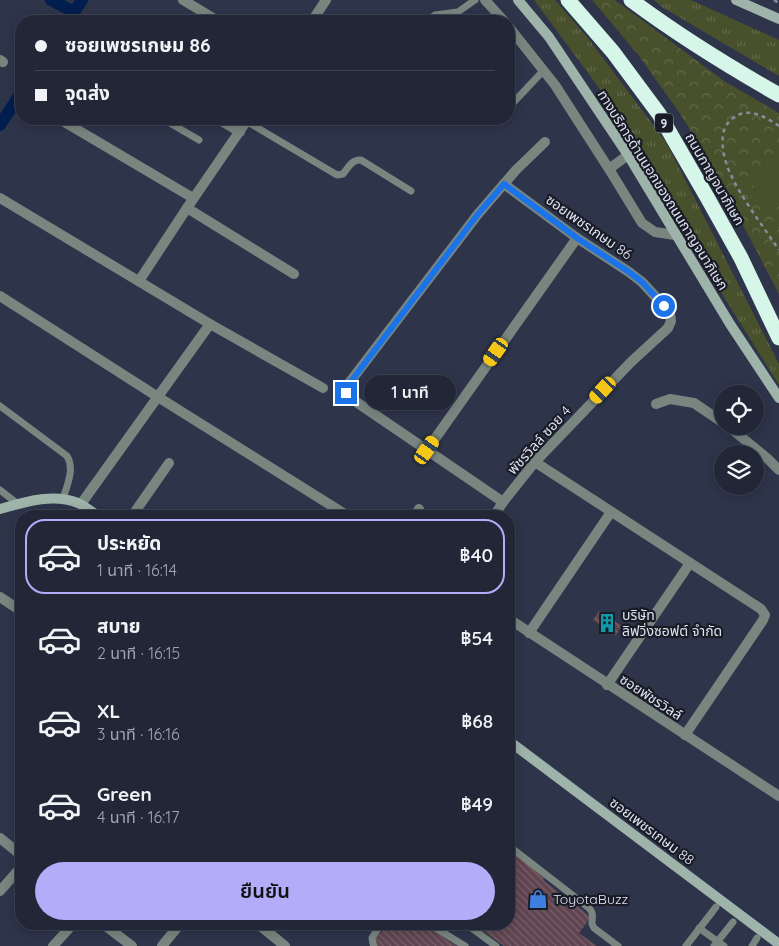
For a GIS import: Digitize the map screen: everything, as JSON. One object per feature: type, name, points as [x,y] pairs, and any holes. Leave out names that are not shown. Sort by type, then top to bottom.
[{"type":"highway","name":"ถนนกาญจนาภิเษก","points":[[568,0],[613,52],[659,114],[741,258],[779,338]]},
{"type":"highway","points":[[631,0],[666,26],[779,95]]},
{"type":"main road","name":"ทางบริการด้านนอกของถนนกาญจนาภิเษก","points":[[518,0],[548,37],[628,155],[730,324],[779,398]]},
{"type":"main road","points":[[736,0],[779,19]]},
{"type":"main road","points":[[0,509],[54,498],[81,504],[90,510]]},
{"type":"main road","name":"ซอยเพชรเกษม 88","points":[[515,746],[779,944]]},
{"type":"street","points":[[183,0],[208,15]]},
{"type":"street","points":[[316,15],[326,0]]},
{"type":"street","points":[[485,0],[499,15]]},
{"type":"street","points":[[515,34],[555,85],[610,169],[642,223],[655,232],[675,235]]},
{"type":"street","points":[[69,125],[193,198]]},
{"type":"street","points":[[228,125],[240,132]]},
{"type":"street","points":[[138,281],[244,125]]},
{"type":"street","points":[[503,502],[349,397],[346,393],[346,388],[478,214],[516,170],[545,142]]},
{"type":"street","points":[[610,169],[628,155]]},
{"type":"street","name":"ซอยเพชรเกษม 86","points":[[504,184],[577,238],[642,282],[670,314],[671,321]]},
{"type":"street","points":[[0,198],[210,324],[323,388]]},
{"type":"street","points":[[186,208],[294,274]]},
{"type":"street","points":[[427,450],[577,238]]},
{"type":"street","points":[[0,296],[338,510]]},
{"type":"street","name":"พัชรวิลล์ ซอย 4","points":[[498,510],[535,462],[630,362],[668,328],[671,321]]},
{"type":"street","points":[[81,504],[210,324]]},
{"type":"street","points":[[656,404],[670,398],[694,403],[714,417]]},
{"type":"street","points":[[739,435],[768,458],[779,470]]},
{"type":"street","points":[[535,462],[761,609],[765,614],[763,620],[685,735]]},
{"type":"street","points":[[136,510],[170,463]]},
{"type":"street","points":[[529,633],[611,512]]},
{"type":"street","points":[[607,685],[690,563]]},
{"type":"street","points":[[0,598],[15,607]]},
{"type":"street","name":"ซอยพัชรวิลล์","points":[[515,623],[779,796]]},
{"type":"street","points":[[0,838],[15,850]]},
{"type":"street","points":[[0,890],[15,874]]},
{"type":"street","points":[[53,946],[68,930]]},
{"type":"street","points":[[111,930],[132,946]]},
{"type":"street","points":[[162,946],[175,930]]},
{"type":"street","points":[[265,930],[285,946]]},
{"type":"lane","points":[[435,15],[458,12],[475,0]]},
{"type":"lane","points":[[515,101],[544,70]]},
{"type":"lane","points":[[173,125],[199,140]]},
{"type":"lane","points":[[255,125],[337,175],[343,174],[357,159],[411,191]]},
{"type":"lane","points":[[0,406],[66,456],[70,462],[70,475],[63,499]]},
{"type":"lane","points":[[0,490],[18,504]]},
{"type":"lane","points":[[515,851],[592,911],[592,924],[594,928],[618,946]]},
{"type":"lane","points":[[686,946],[716,907]]},
{"type":"lane","points":[[699,928],[718,944],[733,922]]},
{"type":"lane","points":[[374,946],[372,938],[377,930]]},
{"type":"lane","points":[[440,930],[465,946]]},
{"type":"lane","points":[[474,930],[496,946]]},
{"type":"lane","points":[[752,946],[758,938]]},
{"type":"path","points":[[774,0],[779,2]]},
{"type":"path","points":[[779,126],[758,114],[748,112],[738,115],[730,120],[726,127],[723,136],[723,146],[730,174],[779,250]]},
{"type":"green space","points":[[534,0],[555,0],[588,38],[666,142],[779,364],[779,385],[695,251],[616,111]]},
{"type":"green space","points":[[592,0],[615,0],[724,81],[779,113],[779,294],[709,160],[679,112],[639,56]]},
{"type":"green space","points":[[654,0],[691,0],[779,40],[779,76],[662,7]]},
{"type":"green space","points":[[779,152],[779,195],[769,204],[747,179]]},
{"type":"building","name":"บริษัท ลิฟวิ่งซอฟต์ จำกัด","points":[[599,611],[621,625],[616,636],[593,620]]},
{"type":"building","name":"ToyotaBuzz","points":[[515,854],[545,877],[543,880],[591,917],[579,933],[597,946],[504,946],[482,930],[515,930]]},
{"type":"building","points":[[383,930],[432,930],[457,946],[378,946],[373,942]]},
{"type":"waterway","points":[[51,0],[74,12]]},
{"type":"waterway","points":[[72,15],[82,0]]},
{"type":"waterway","points":[[0,125],[15,102]]},
{"type":"place","name":"บริษัท ลิฟวิ่งซอฟต์ จำกัด","points":[[607,623]]},
{"type":"place","name":"ToyotaBuzz","points":[[538,899]]},
{"type":"route","points":[[346,393],[346,388],[478,214],[504,184],[577,238],[629,272],[642,282],[664,306]]}]
